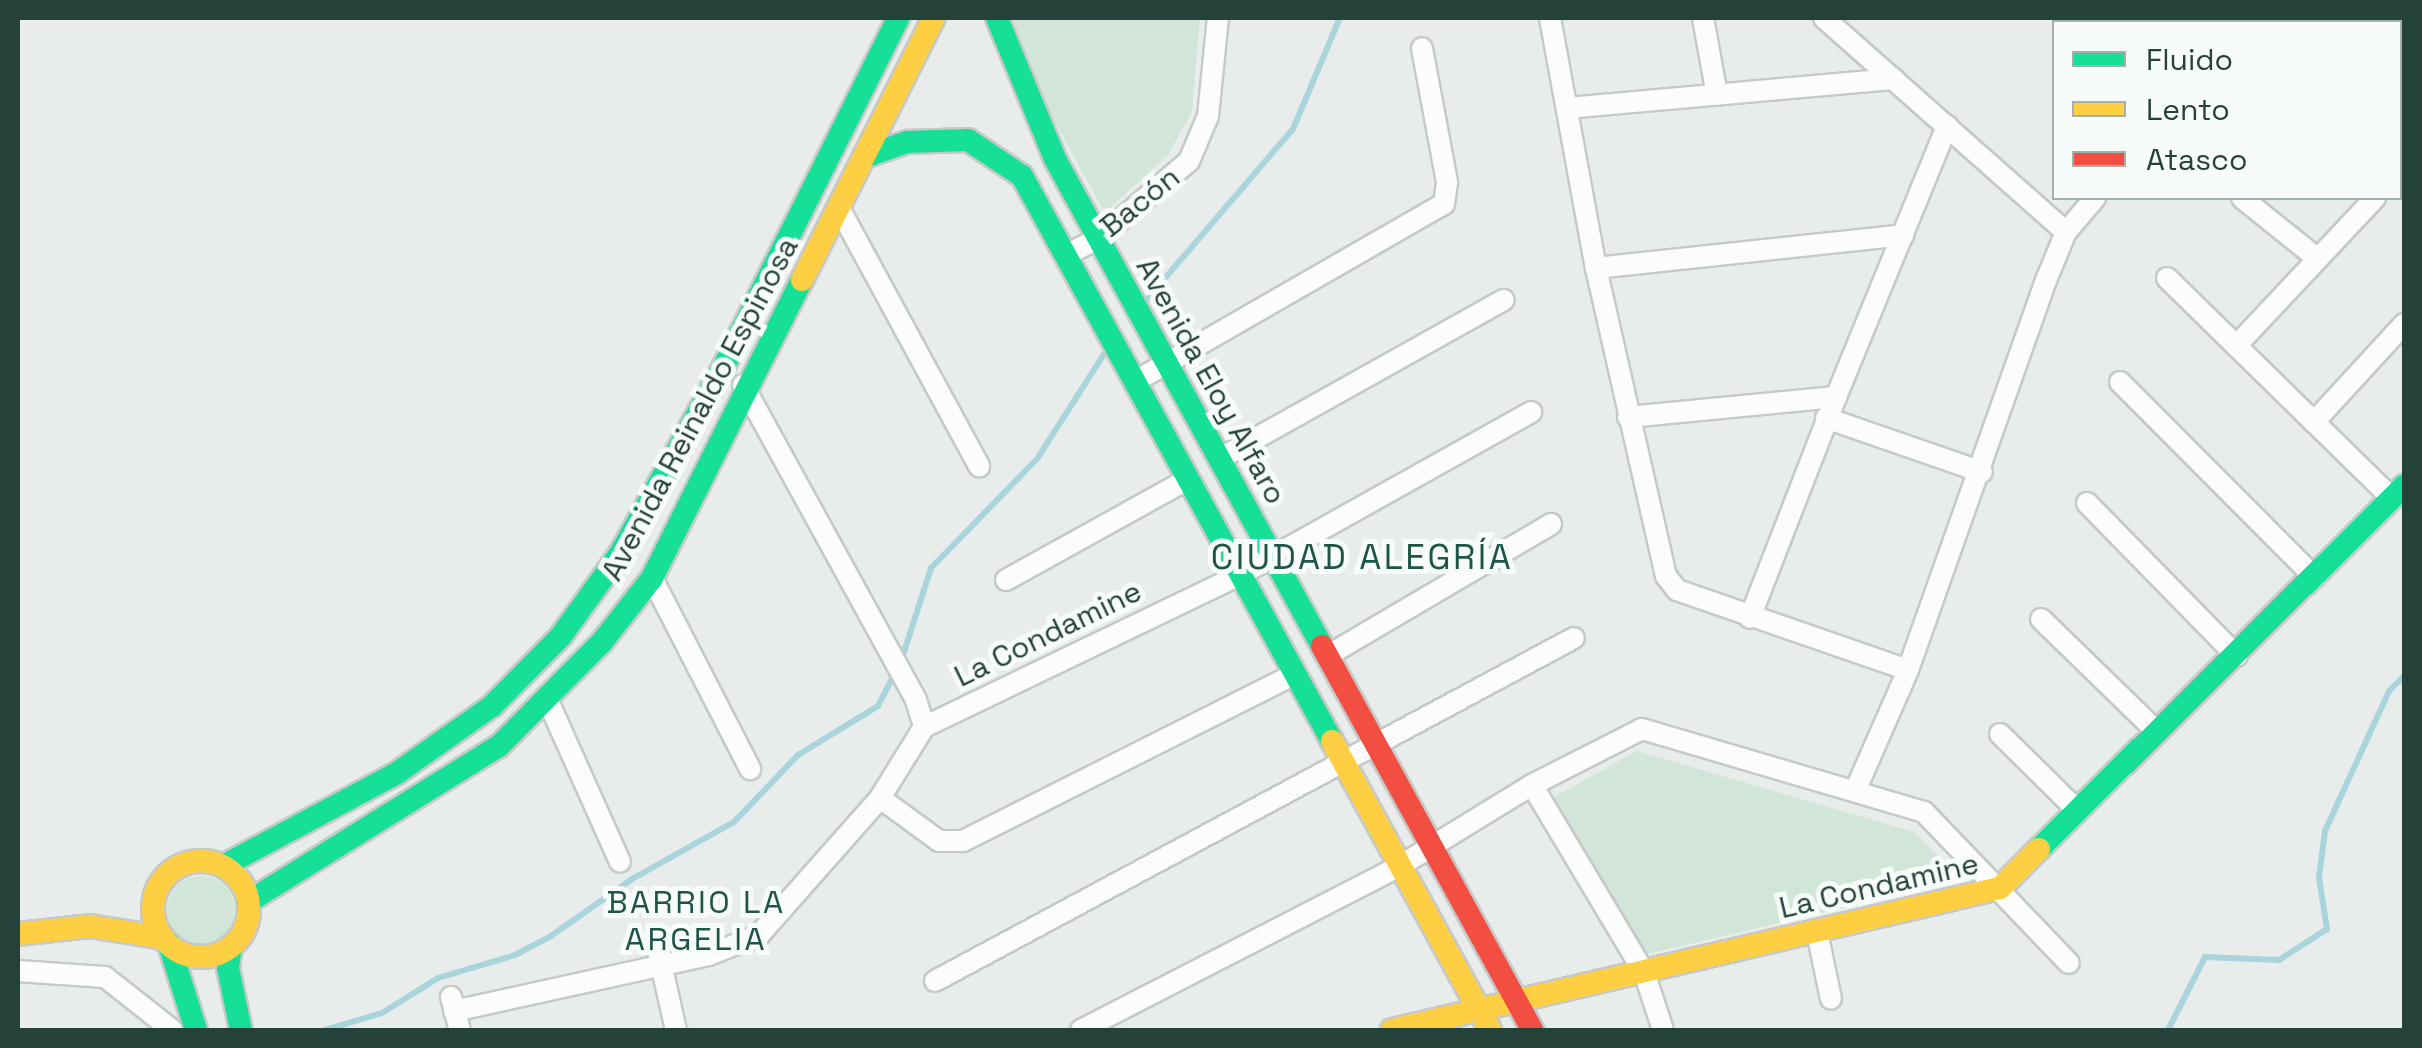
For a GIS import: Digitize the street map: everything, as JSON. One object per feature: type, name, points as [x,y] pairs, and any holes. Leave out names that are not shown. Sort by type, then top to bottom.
[{"type":"main road","name":"Avenida Reinaldo Espinosa","points":[[223,866],[365,792],[520,682],[620,554],[724,366],[898,18]]},
{"type":"main road","name":"Avenida Reinaldo Espinosa","points":[[248,902],[304,862],[487,754],[548,701],[652,578],[934,18]]},
{"type":"main road","name":"Avenida Eloy Alfaro","points":[[997,18],[1017,80],[1098,238],[1532,1030]]},
{"type":"main road","points":[[864,157],[907,142],[968,140],[992,150],[1022,176],[1484,1021]]},
{"type":"main road","name":"La Condamine","points":[[1392,1030],[1484,1021],[1516,1002],[2000,888],[2398,492]]},
{"type":"main road","points":[[98,928],[186,863],[223,866],[240,881],[248,902],[247,923],[232,946],[228,968],[241,1030]]},
{"type":"main road","points":[[161,883],[153,915],[166,941],[196,1030]]},
{"type":"main road","points":[[18,934],[98,928],[166,941],[200,957],[232,946]]},
{"type":"street","name":"Bacón","points":[[1066,255],[1098,238],[1189,161],[1208,116],[1218,18]]},
{"type":"street","points":[[1550,18],[1596,268],[1670,584],[1750,618],[1908,670]]},
{"type":"street","points":[[1704,18],[1717,95]]},
{"type":"street","points":[[1824,18],[2066,232]]},
{"type":"street","points":[[1134,382],[1444,204],[1447,182],[1422,48]]},
{"type":"street","points":[[1567,108],[1894,80]]},
{"type":"street","points":[[1750,618],[1826,418],[1947,126]]},
{"type":"street","points":[[1855,791],[1908,670],[2066,232],[2092,200]]},
{"type":"street","points":[[2244,200],[2318,259]]},
{"type":"street","points":[[2236,346],[2372,200]]},
{"type":"street","points":[[839,208],[979,466]]},
{"type":"street","points":[[1596,268],[1902,235]]},
{"type":"street","points":[[2167,278],[2314,422],[2398,492]]},
{"type":"street","points":[[1218,459],[1504,300]]},
{"type":"street","points":[[2314,422],[2404,324]]},
{"type":"street","points":[[455,1013],[659,956],[759,935],[880,798],[924,727],[916,700],[748,389],[724,366]]},
{"type":"street","points":[[2120,382],[2315,578]]},
{"type":"street","points":[[1628,417],[1836,397]]},
{"type":"street","name":"La Condamine","points":[[924,727],[1238,576],[1531,412]]},
{"type":"street","points":[[1826,418],[1982,472]]},
{"type":"street","points":[[1006,580],[1188,478]]},
{"type":"street","points":[[2087,503],[2237,656]]},
{"type":"street","points":[[1327,656],[1551,524]]},
{"type":"street","points":[[652,578],[750,769]]},
{"type":"street","points":[[2041,619],[2156,731]]},
{"type":"street","points":[[935,981],[1574,638]]},
{"type":"street","points":[[880,798],[939,841],[963,841],[1292,674]]},
{"type":"street","points":[[548,701],[620,862]]},
{"type":"street","points":[[1085,1027],[1398,867],[1532,785],[1642,729],[1929,816],[2069,962]]},
{"type":"street","points":[[2000,734],[2076,810]]},
{"type":"street","points":[[1532,785],[1644,972],[1662,1030]]},
{"type":"street","points":[[1817,932],[1831,999]]},
{"type":"street","points":[[659,956],[676,1030]]},
{"type":"street","points":[[18,971],[105,976],[172,1030]]},
{"type":"green space","points":[[1012,18],[1200,18],[1192,111],[1168,155],[1110,208],[1102,208],[1044,102]]},
{"type":"green space","points":[[1637,751],[1914,832],[1962,880],[1643,955],[1554,797]]},
{"type":"green space","points":[[201,876],[214,878],[225,886],[233,897],[233,923],[225,934],[214,942],[201,944],[188,942],[177,934],[169,923],[167,910],[169,897],[177,886],[188,878]]},
{"type":"waterway","points":[[1148,298],[1293,129],[1340,18]]},
{"type":"waterway","points":[[902,658],[931,568],[1037,459],[1106,351]]},
{"type":"waterway","points":[[2168,1030],[2205,957],[2279,960],[2327,929],[2319,878],[2325,831],[2389,691],[2404,676]]},
{"type":"waterway","points":[[325,1030],[382,1013],[438,978],[515,955],[551,936],[632,879],[734,822],[798,755],[878,706],[891,681]]},
{"type":"traffic: fast","points":[[223,866],[397,773],[492,706],[561,636],[620,554],[724,366],[898,18]]},
{"type":"traffic: fast","points":[[997,18],[1055,159],[1322,646]]},
{"type":"traffic: fast","points":[[864,157],[907,142],[968,140],[1022,176],[1332,741]]},
{"type":"traffic: fast","points":[[248,902],[499,746],[602,642],[652,578],[802,280]]},
{"type":"traffic: fast","points":[[2039,849],[2404,486]]},
{"type":"traffic: fast","points":[[169,944],[196,1030]]},
{"type":"traffic: fast","points":[[231,946],[228,968],[241,1030]]},
{"type":"traffic: slow","points":[[802,280],[934,18]]},
{"type":"traffic: slow","points":[[1332,741],[1490,1030]]},
{"type":"traffic: slow","points":[[1392,1030],[2000,888],[2039,849]]},
{"type":"traffic: slow","points":[[201,861],[219,865],[235,875],[245,891],[249,909],[245,927],[235,943],[219,953],[201,957],[183,953],[167,943],[157,927],[153,909],[157,891],[167,875],[183,865],[201,861]]},
{"type":"traffic: slow","points":[[18,934],[90,926],[163,938]]},
{"type":"traffic: jam","points":[[1322,646],[1532,1030]]},
{"type":"district","name":"CIUDAD ALEGRÍA","points":[[1362,557]]},
{"type":"district","name":"BARRIO LA ARGELIA","points":[[696,922]]}]
